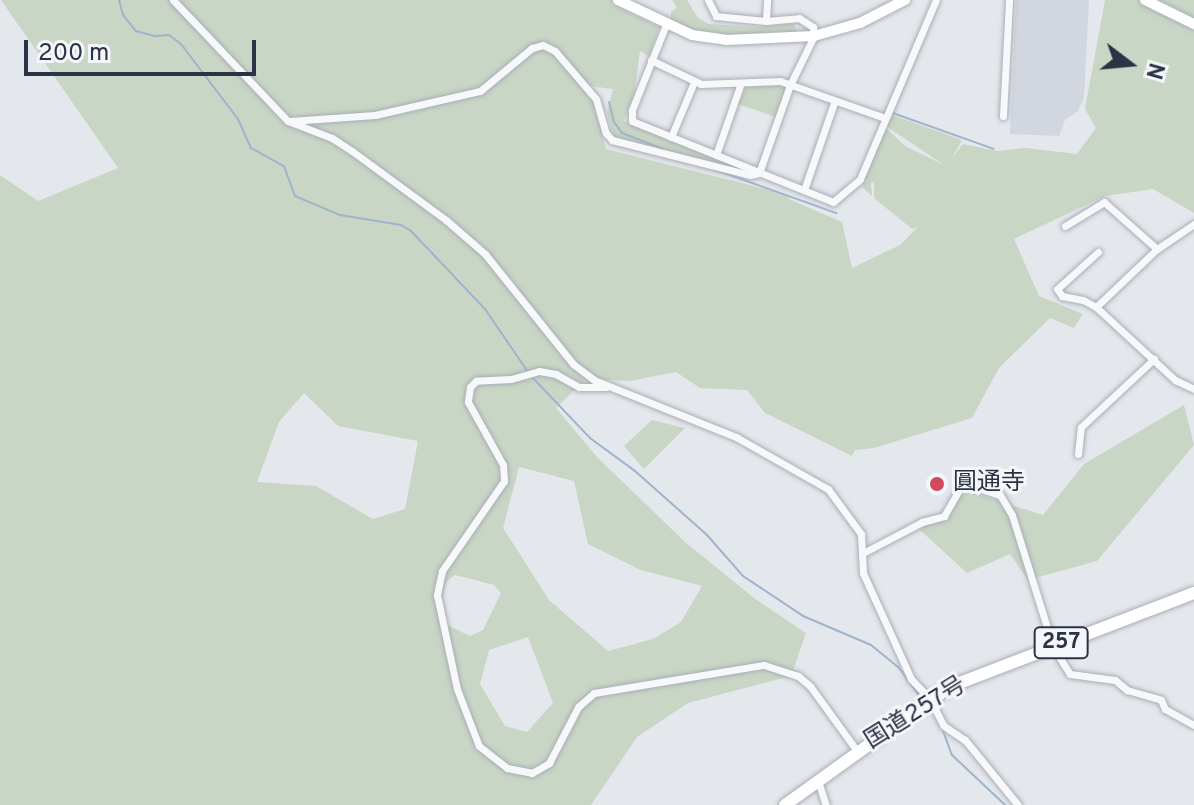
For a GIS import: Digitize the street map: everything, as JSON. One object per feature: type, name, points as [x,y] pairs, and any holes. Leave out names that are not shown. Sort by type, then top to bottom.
[{"type":"highway","name":"国道257号","points":[[785,805],[949,687],[1194,593]]},
{"type":"street","points":[[173,0],[288,121],[332,138],[446,220],[507,279],[573,364],[607,387],[719,429],[828,489],[861,534],[863,573],[911,679],[930,699],[944,726],[965,740],[1018,805]]},
{"type":"street","points":[[618,0],[705,38],[814,36],[860,23],[905,0]]},
{"type":"street","points":[[708,0],[716,16],[766,21],[804,20],[811,25],[814,36],[790,85],[759,173]]},
{"type":"street","points":[[766,21],[767,0]]},
{"type":"street","points":[[667,22],[631,118],[833,202],[857,184],[936,0]]},
{"type":"street","points":[[1003,116],[1009,0]]},
{"type":"street","points":[[1145,0],[1194,24]]},
{"type":"street","points":[[288,121],[375,115],[480,91],[532,48],[543,45],[555,51],[596,99],[606,133],[612,140],[750,175],[759,173]]},
{"type":"street","points":[[651,60],[694,82],[780,81],[834,103],[885,118]]},
{"type":"street","points":[[671,137],[694,82]]},
{"type":"street","points":[[716,155],[741,83]]},
{"type":"street","points":[[804,190],[834,103]]},
{"type":"street","points":[[1065,226],[1104,202],[1157,249]]},
{"type":"street","points":[[1096,307],[1157,249],[1194,224]]},
{"type":"street","points":[[1098,252],[1057,289],[1062,296],[1096,307],[1175,380],[1194,389]]},
{"type":"street","points":[[1078,454],[1081,427],[1154,359]]},
{"type":"street","points":[[607,387],[579,387],[547,371],[476,381],[470,387],[468,402],[503,465],[504,481],[442,571],[438,603],[457,689],[479,746],[507,768],[532,773],[549,763],[578,707],[594,693],[764,665],[803,680],[857,751]]},
{"type":"street","points":[[863,553],[922,522],[944,516],[963,483],[1000,495],[1012,515],[1053,647],[1070,674],[1115,680],[1127,690],[1161,700],[1165,709],[1194,725]]},
{"type":"street","points":[[817,780],[826,805]]},
{"type":"shaded area","points":[[1016,0],[1089,0],[1084,97],[1078,111],[1065,120],[1059,136],[1010,134]]},
{"type":"green space","points":[[1,0],[612,0],[612,4],[659,27],[649,56],[640,51],[634,95],[624,121],[740,169],[617,139],[607,112],[613,89],[589,86],[606,149],[785,194],[791,200],[842,222],[852,268],[900,245],[918,227],[912,229],[874,198],[874,182],[871,183],[872,196],[863,188],[862,182],[868,181],[865,178],[886,128],[905,146],[944,165],[886,126],[890,114],[962,140],[952,158],[963,144],[997,151],[1026,148],[1077,154],[1096,128],[1085,109],[1105,0],[1194,0],[1194,213],[1153,189],[1105,196],[1014,239],[1039,296],[1083,314],[1074,328],[1050,318],[999,368],[972,418],[874,448],[855,450],[852,456],[765,413],[747,390],[700,388],[676,372],[630,381],[586,379],[556,408],[597,457],[685,542],[754,598],[806,633],[791,676],[688,703],[637,737],[591,805],[0,805],[0,175],[38,201],[118,168]],"holes":[[[304,393],[338,426],[418,441],[405,509],[373,519],[316,486],[257,482],[279,422]],[[519,467],[574,481],[588,544],[641,570],[702,586],[681,622],[653,639],[608,651],[549,600],[503,528]],[[455,575],[494,585],[501,593],[483,630],[470,636],[443,623],[439,612],[446,582]],[[528,637],[553,703],[527,732],[505,726],[480,684],[489,650]]]},
{"type":"green space","points":[[672,0],[687,0],[698,18],[709,24],[758,27],[793,23],[798,33],[710,36],[670,22],[671,12],[677,7]]},
{"type":"green space","points":[[784,85],[786,92],[778,118],[738,104],[747,86]]},
{"type":"green space","points":[[1184,405],[1194,445],[1097,561],[1028,580],[1010,554],[967,573],[920,530],[967,491],[1043,515],[1084,464]]},
{"type":"green space","points":[[652,420],[685,428],[644,469],[624,446]]},
{"type":"waterway","points":[[119,0],[123,15],[136,31],[155,36],[169,35],[181,44],[238,119],[251,148],[284,166],[295,196],[340,215],[401,225],[411,231],[485,309],[528,372]]},
{"type":"waterway","points":[[609,102],[614,122],[622,133],[663,149]]},
{"type":"waterway","points":[[890,112],[994,149]]},
{"type":"waterway","points":[[713,169],[836,213]]},
{"type":"waterway","points":[[532,377],[590,438],[635,471],[707,535],[743,576],[803,616],[871,645],[899,668],[922,700]]},
{"type":"waterway","points":[[942,728],[952,755],[1005,805]]},
{"type":"place","name":"圓通寺","points":[[937,484]]}]
